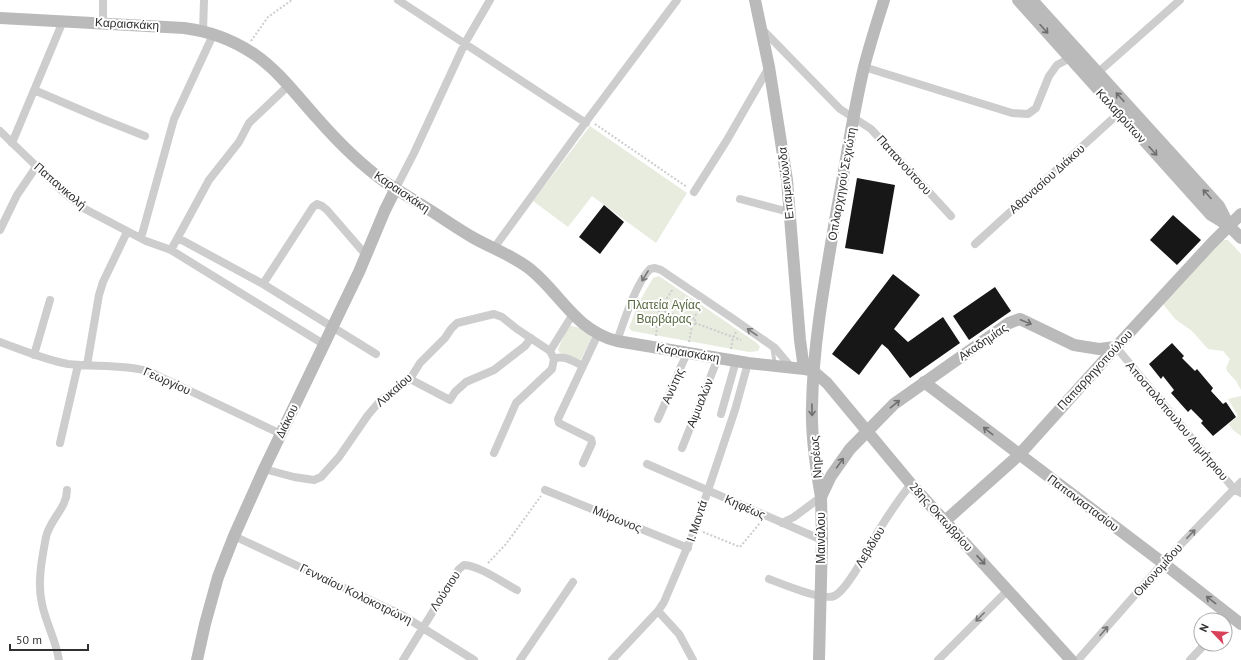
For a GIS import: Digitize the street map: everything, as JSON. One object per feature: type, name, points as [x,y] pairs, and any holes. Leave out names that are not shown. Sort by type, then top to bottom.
[{"type":"street","points":[[103,0],[103,23]]},
{"type":"street","points":[[141,238],[174,120],[208,33],[204,0]]},
{"type":"street","points":[[398,0],[587,121]]},
{"type":"street","points":[[396,188],[414,153],[465,43],[490,0]]},
{"type":"street","points":[[494,248],[677,0]]},
{"type":"street","name":"Επαμεινώνδα","points":[[755,0],[769,67],[787,180],[800,340],[809,370]]},
{"type":"street","name":"Οπλαρχηγού Σεχιώτη","points":[[809,370],[864,67],[884,0]]},
{"type":"street","name":"Καλαβρύτων","points":[[1018,0],[1070,58],[1093,77],[1219,206],[1229,226]]},
{"type":"street","name":"Καλαβρύτων","points":[[1032,0],[1093,77],[1119,113],[1211,215],[1229,226],[1241,238]]},
{"type":"street","points":[[1093,77],[1180,0]]},
{"type":"street","name":"Καραισκάκη","points":[[0,18],[184,28],[208,33],[246,49],[268,65],[289,85],[344,148],[368,168],[471,237],[519,261],[548,286],[573,314],[590,330],[617,341],[728,360],[809,370]]},
{"type":"street","points":[[12,143],[63,21]]},
{"type":"street","name":"Παπανούτσου","points":[[761,27],[840,109],[871,128],[951,216]]},
{"type":"street","points":[[864,67],[1012,113],[1028,114],[1036,108],[1049,76],[1057,65],[1070,58]]},
{"type":"street","points":[[694,192],[727,140],[769,67]]},
{"type":"street","points":[[171,250],[209,180],[239,142],[249,123],[289,85]]},
{"type":"street","points":[[34,90],[145,136]]},
{"type":"street","name":"Αθανασίου Διάκου","points":[[975,244],[1119,113]]},
{"type":"street","name":"Παπανικολή","points":[[0,131],[36,167],[83,208],[127,232],[171,250],[325,345]]},
{"type":"street","points":[[0,230],[17,195],[36,167]]},
{"type":"street","name":"Διάκου","points":[[197,660],[198,651],[214,592],[234,536],[264,469],[325,345],[396,188]]},
{"type":"street","points":[[740,199],[789,212]]},
{"type":"street","points":[[263,284],[303,222],[317,204],[327,210],[366,255]]},
{"type":"street","name":"Παπαρρηγοπούλου","points":[[945,521],[1019,455],[1116,347],[1241,214]]},
{"type":"street","points":[[87,365],[99,295],[103,282],[127,232]]},
{"type":"street","points":[[178,238],[263,284],[376,354]]},
{"type":"street","points":[[617,341],[634,298],[646,274],[652,267],[678,280],[772,346],[782,355],[791,367]]},
{"type":"street","points":[[34,355],[50,300]]},
{"type":"street","name":"Λυκαίου","points":[[264,469],[294,477],[314,480],[321,477],[339,457],[368,415],[380,401],[410,379],[420,363],[458,323],[494,314],[502,317],[550,351]]},
{"type":"street","points":[[494,453],[516,403],[552,369],[554,359],[550,351],[573,314]]},
{"type":"street","name":"Ακαδημίας","points":[[867,432],[894,404],[1009,323],[1020,319],[1074,345],[1099,349],[1116,347]]},
{"type":"street","points":[[582,463],[592,443],[591,439],[559,423],[558,419],[598,334]]},
{"type":"street","points":[[410,379],[450,400],[466,382],[494,370],[525,346],[531,338]]},
{"type":"street","name":"Γεωργίου","points":[[0,342],[34,355],[60,362],[78,365],[132,367],[148,371],[281,434]]},
{"type":"street","name":"Αποστολόπουλου Δημήτριου","points":[[1116,347],[1238,491]]},
{"type":"street","name":"Ανύτης","points":[[658,419],[687,353]]},
{"type":"street","points":[[554,359],[562,357],[583,366]]},
{"type":"street","points":[[721,414],[728,360]]},
{"type":"street","name":"Αιμυαλών","points":[[682,448],[728,360]]},
{"type":"street","name":"Ι. Μαντά","points":[[612,660],[658,611],[664,602],[688,548],[735,410],[748,363]]},
{"type":"street","points":[[60,443],[78,365]]},
{"type":"street","name":"28ης Οκτωβρίου","points":[[809,370],[827,384],[911,484],[1071,660]]},
{"type":"street","name":"Νηρέως","points":[[809,370],[816,472],[821,497]]},
{"type":"street","name":"Παπαναστασίου","points":[[924,382],[1164,563],[1220,612]]},
{"type":"street","name":"Μαινάλου","points":[[819,660],[822,540],[821,497],[831,476],[840,462],[850,449],[867,432]]},
{"type":"street","name":"Κηφέως","points":[[647,464],[822,540]]},
{"type":"street","name":"Οικονομίδου","points":[[1078,660],[1164,563],[1238,491],[1241,482]]},
{"type":"street","name":"Λεβιδίου","points":[[821,596],[832,596],[842,590],[879,530],[911,484]]},
{"type":"street","points":[[59,660],[53,637],[41,603],[40,575],[49,528],[66,500],[66,490]]},
{"type":"street","name":"Μύρωνος","points":[[545,490],[688,548]]},
{"type":"street","points":[[782,523],[794,517],[821,497]]},
{"type":"street","name":"Γενναίου Κολοκοτρώνη","points":[[234,536],[402,615],[474,660]]},
{"type":"street","name":"Λούσιου","points":[[403,660],[459,569],[464,565],[469,565],[479,569]]},
{"type":"street","points":[[479,569],[517,590]]},
{"type":"street","points":[[769,579],[821,596]]},
{"type":"street","points":[[520,660],[573,582]]},
{"type":"street","points":[[938,660],[1008,590]]},
{"type":"street","points":[[658,611],[679,634],[693,660]]},
{"type":"street","points":[[1190,660],[1198,652]]},
{"type":"lane","points":[[772,346],[775,366]]},
{"type":"path","points":[[246,49],[258,30],[268,18],[292,0]]},
{"type":"path","points":[[587,121],[694,192]]},
{"type":"path","points":[[654,347],[659,310],[678,280]]},
{"type":"path","points":[[653,307],[688,320],[693,319],[706,300]]},
{"type":"path","points":[[693,319],[695,323],[741,340]]},
{"type":"path","points":[[688,320],[689,324],[692,326]]},
{"type":"path","points":[[687,353],[692,326],[695,323]]},
{"type":"path","points":[[728,360],[733,337],[741,324]]},
{"type":"path","points":[[479,569],[491,560],[506,544],[545,490]]},
{"type":"path","points":[[695,528],[740,547],[766,516]]},
{"type":"green space","points":[[590,126],[687,193],[656,243],[592,196],[568,227],[533,201]]},
{"type":"green space","points":[[1220,240],[1228,240],[1241,254],[1241,390],[1236,381],[1227,371],[1226,368],[1230,359],[1223,351],[1208,349],[1192,331],[1175,319],[1163,304]]},
{"type":"green space","name":"Πλατεία Αγίας Βαρβάρας","points":[[659,276],[757,343],[760,347],[758,351],[749,352],[632,331],[629,328],[638,304],[653,278]]},
{"type":"green space","points":[[570,326],[582,329],[592,338],[580,361],[559,352],[558,349],[566,331]]},
{"type":"green space","points":[[1241,396],[1241,436],[1233,430],[1229,424],[1238,416],[1228,399]]},
{"type":"building","points":[[857,178],[895,185],[883,254],[845,248]]},
{"type":"building","points":[[604,205],[624,222],[600,254],[579,237]]},
{"type":"building","points":[[1173,215],[1201,240],[1177,265],[1150,240]]},
{"type":"building","points":[[893,274],[920,295],[894,329],[908,342],[943,317],[960,343],[910,378],[888,349],[882,344],[859,375],[832,354]]},
{"type":"building","points":[[995,287],[1011,311],[969,340],[953,316]]},
{"type":"building","points":[[1172,343],[1184,356],[1182,358],[1195,371],[1197,369],[1213,388],[1211,391],[1223,404],[1226,402],[1236,417],[1213,436],[1201,423],[1203,421],[1191,409],[1188,412],[1171,393],[1174,390],[1163,376],[1161,379],[1149,364]]}]
